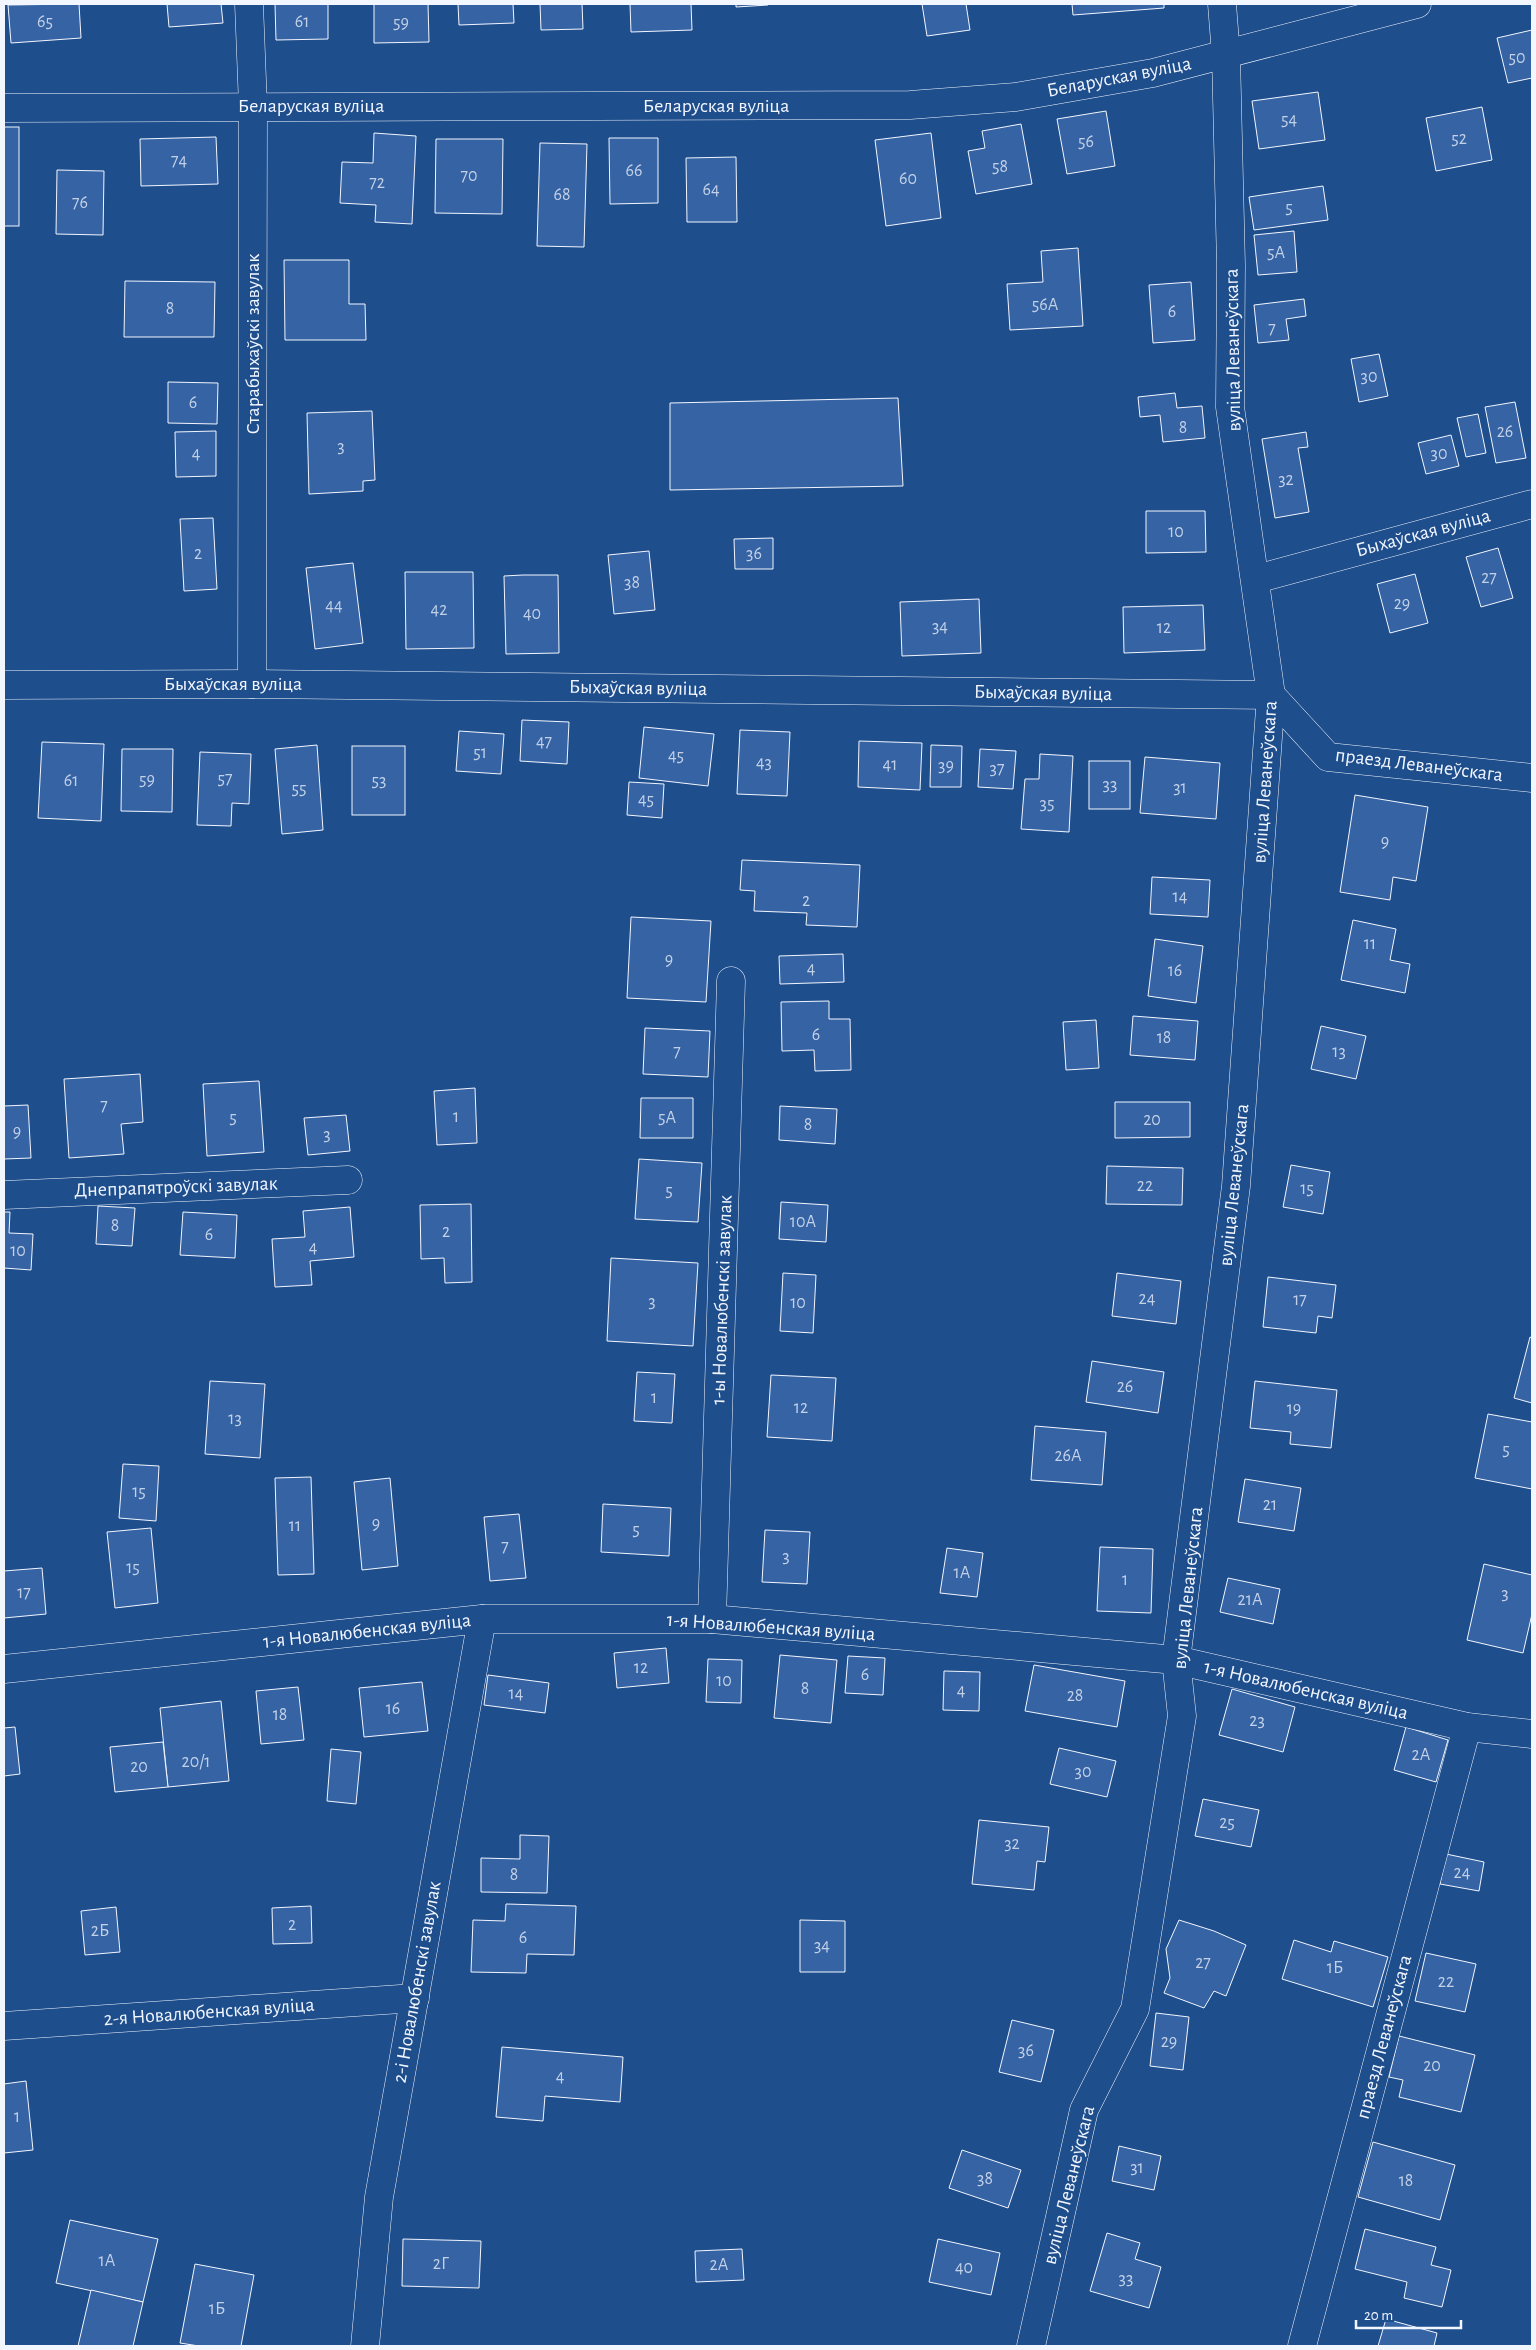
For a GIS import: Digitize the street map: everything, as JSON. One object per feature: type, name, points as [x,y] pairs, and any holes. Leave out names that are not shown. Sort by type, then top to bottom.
[{"type":"street","name":"Старабыхаўскі завулак","points":[[249,4],[253,106],[252,684]]},
{"type":"street","name":"вуліца Леванеўскага","points":[[1031,2346],[1084,2110],[1135,2009],[1182,1716],[1176,1660],[1236,1186],[1271,695],[1230,407],[1231,264],[1226,55],[1222,4]]},
{"type":"street","name":"Беларуская вуліца","points":[[4,108],[910,106],[1016,97],[1153,73],[1417,4]]},
{"type":"street","name":"Быхаўская вуліца","points":[[1256,579],[1532,504]]},
{"type":"street","name":"Быхаўская вуліца","points":[[4,685],[252,684],[1271,695]]},
{"type":"street","name":"праезд Леванеўскага","points":[[1271,695],[1328,757],[1532,778]]},
{"type":"street","name":"1-ы Новалюбенскі завулак","points":[[712,1619],[731,981]]},
{"type":"street","name":"Днепрапятроўскі завулак","points":[[4,1194],[348,1180]]},
{"type":"street","name":"1-я Новалюбенская вуліца","points":[[4,1669],[482,1619],[712,1619],[1176,1660],[1467,1727],[1532,1734]]},
{"type":"street","name":"2-і Новалюбенскі завулак","points":[[364,2346],[379,2197],[482,1619]]},
{"type":"street","name":"праезд Леванеўскага","points":[[1302,2346],[1467,1727]]},
{"type":"street","name":"2-я Новалюбенская вуліца","points":[[4,2026],[415,1998]]},
{"type":"building","points":[[79,4],[81,38],[11,43],[8,5]]},
{"type":"building","points":[[167,4],[221,4],[223,23],[169,27]]},
{"type":"building","points":[[275,4],[328,4],[328,39],[276,40]]},
{"type":"building","points":[[374,4],[428,4],[429,42],[374,43]]},
{"type":"building","points":[[458,4],[513,4],[514,23],[459,25]]},
{"type":"building","points":[[540,4],[582,4],[583,29],[541,30]]},
{"type":"building","points":[[630,4],[691,4],[692,30],[631,32]]},
{"type":"building","points":[[736,4],[768,4],[768,5],[736,7]]},
{"type":"building","points":[[922,4],[966,4],[970,30],[927,36]]},
{"type":"building","points":[[1072,4],[1164,4],[1164,8],[1073,15]]},
{"type":"building","points":[[1532,30],[1532,78],[1508,83],[1497,38]]},
{"type":"building","points":[[1318,92],[1325,140],[1259,149],[1252,101]]},
{"type":"building","points":[[1482,107],[1492,160],[1436,171],[1426,118]]},
{"type":"building","points":[[1106,111],[1115,166],[1067,174],[1057,119]]},
{"type":"building","points":[[1021,124],[1032,184],[976,194],[968,151],[985,148],[982,131]]},
{"type":"building","points":[[4,127],[19,127],[19,226],[4,226]]},
{"type":"building","points":[[374,133],[416,136],[412,224],[375,222],[376,205],[340,203],[342,162],[373,163]]},
{"type":"building","points":[[931,133],[941,218],[886,226],[875,140]]},
{"type":"building","points":[[216,137],[218,184],[141,186],[140,139]]},
{"type":"building","points":[[609,138],[658,138],[658,203],[610,204]]},
{"type":"building","points":[[436,139],[503,139],[502,214],[435,213]]},
{"type":"building","points":[[540,143],[587,144],[584,247],[537,246]]},
{"type":"building","points":[[736,157],[737,222],[687,222],[686,158]]},
{"type":"building","points":[[57,170],[104,171],[103,235],[56,234]]},
{"type":"building","points":[[1323,186],[1328,220],[1254,230],[1249,197]]},
{"type":"building","points":[[1294,231],[1297,272],[1258,275],[1254,235]]},
{"type":"building","points":[[1078,248],[1083,326],[1010,330],[1007,284],[1043,282],[1041,251]]},
{"type":"building","points":[[284,260],[349,260],[349,304],[365,304],[366,340],[285,340]]},
{"type":"building","points":[[125,281],[215,282],[214,337],[124,337]]},
{"type":"building","points":[[1191,282],[1195,340],[1153,343],[1149,285]]},
{"type":"building","points":[[1304,299],[1306,316],[1286,319],[1289,340],[1258,343],[1254,305]]},
{"type":"building","points":[[1379,354],[1388,396],[1359,402],[1351,359]]},
{"type":"building","points":[[168,382],[218,383],[217,424],[168,423]]},
{"type":"building","points":[[1175,393],[1177,408],[1202,406],[1205,438],[1163,442],[1160,415],[1140,417],[1138,397]]},
{"type":"building","points":[[898,398],[903,486],[670,490],[670,403]]},
{"type":"building","points":[[1515,402],[1526,458],[1496,463],[1485,407]]},
{"type":"building","points":[[372,411],[375,480],[363,481],[363,491],[309,494],[307,413]]},
{"type":"building","points":[[1478,414],[1486,453],[1466,457],[1457,418]]},
{"type":"building","points":[[216,431],[216,476],[176,477],[175,432]]},
{"type":"building","points":[[1306,432],[1308,447],[1298,448],[1309,512],[1275,518],[1262,439]]},
{"type":"building","points":[[1451,435],[1459,466],[1426,474],[1418,443]]},
{"type":"building","points":[[1146,511],[1205,511],[1206,552],[1146,553]]},
{"type":"building","points":[[213,518],[217,589],[184,591],[180,519]]},
{"type":"building","points":[[773,538],[773,569],[735,569],[734,539]]},
{"type":"building","points":[[1498,548],[1513,598],[1481,607],[1466,557]]},
{"type":"building","points":[[649,551],[655,610],[614,614],[608,555]]},
{"type":"building","points":[[353,563],[363,643],[315,649],[306,568]]},
{"type":"building","points":[[405,572],[473,572],[474,648],[406,649]]},
{"type":"building","points":[[1415,574],[1428,623],[1390,633],[1377,584]]},
{"type":"building","points":[[558,575],[559,653],[506,654],[504,576]]},
{"type":"building","points":[[979,599],[981,653],[902,656],[900,602]]},
{"type":"building","points":[[1203,605],[1205,650],[1124,653],[1123,607]]},
{"type":"building","points":[[522,720],[569,722],[567,764],[520,761]]},
{"type":"building","points":[[644,727],[714,734],[708,786],[639,778]]},
{"type":"building","points":[[740,730],[790,732],[787,796],[737,794]]},
{"type":"building","points":[[459,731],[504,734],[501,774],[456,771]]},
{"type":"building","points":[[859,741],[922,743],[920,790],[858,787]]},
{"type":"building","points":[[42,742],[104,744],[101,821],[38,818]]},
{"type":"building","points":[[317,745],[323,830],[282,834],[275,749]]},
{"type":"building","points":[[931,745],[962,746],[961,787],[930,787]]},
{"type":"building","points":[[352,746],[405,746],[405,815],[352,815]]},
{"type":"building","points":[[122,749],[173,749],[172,812],[121,811]]},
{"type":"building","points":[[980,749],[1016,751],[1013,789],[978,787]]},
{"type":"building","points":[[200,752],[251,754],[249,804],[232,803],[231,826],[197,825]]},
{"type":"building","points":[[1040,754],[1073,756],[1069,832],[1021,829],[1025,779],[1039,779]]},
{"type":"building","points":[[1145,757],[1220,763],[1216,819],[1140,813]]},
{"type":"building","points":[[1089,761],[1130,761],[1130,809],[1089,809]]},
{"type":"building","points":[[629,782],[664,784],[662,818],[627,815]]},
{"type":"building","points":[[1355,795],[1428,807],[1416,881],[1393,877],[1390,900],[1340,892]]},
{"type":"building","points":[[742,860],[860,865],[857,927],[806,925],[807,913],[754,911],[755,891],[740,890]]},
{"type":"building","points":[[1152,877],[1210,880],[1208,917],[1150,914]]},
{"type":"building","points":[[631,917],[711,921],[706,1002],[627,998]]},
{"type":"building","points":[[1353,920],[1396,929],[1390,960],[1410,964],[1405,993],[1341,980]]},
{"type":"building","points":[[1155,939],[1203,946],[1196,1003],[1148,996]]},
{"type":"building","points":[[843,954],[844,982],[780,984],[779,956]]},
{"type":"building","points":[[829,1001],[829,1019],[850,1019],[851,1070],[815,1071],[814,1050],[782,1051],[781,1002]]},
{"type":"building","points":[[1133,1016],[1198,1021],[1195,1060],[1130,1055]]},
{"type":"building","points":[[1096,1020],[1099,1068],[1066,1070],[1063,1022]]},
{"type":"building","points":[[1321,1026],[1366,1036],[1356,1079],[1311,1069]]},
{"type":"building","points":[[645,1028],[710,1031],[708,1077],[643,1074]]},
{"type":"building","points":[[140,1074],[143,1122],[121,1124],[124,1154],[69,1158],[64,1079]]},
{"type":"building","points":[[259,1081],[264,1152],[207,1156],[203,1084]]},
{"type":"building","points":[[475,1088],[477,1143],[437,1145],[434,1091]]},
{"type":"building","points":[[641,1098],[693,1098],[693,1138],[640,1138]]},
{"type":"building","points":[[1115,1102],[1190,1102],[1190,1137],[1115,1138]]},
{"type":"building","points":[[28,1105],[31,1158],[4,1159],[4,1106]]},
{"type":"building","points":[[780,1106],[837,1109],[835,1144],[779,1140]]},
{"type":"building","points":[[346,1115],[350,1151],[308,1155],[304,1118]]},
{"type":"building","points":[[639,1159],[702,1163],[698,1222],[635,1219]]},
{"type":"building","points":[[1291,1165],[1330,1172],[1323,1214],[1283,1207]]},
{"type":"building","points":[[1107,1166],[1183,1168],[1182,1205],[1106,1204]]},
{"type":"building","points":[[781,1202],[828,1205],[826,1242],[779,1239]]},
{"type":"building","points":[[471,1204],[472,1282],[445,1283],[444,1258],[421,1259],[420,1205]]},
{"type":"building","points":[[98,1206],[135,1208],[132,1246],[96,1244]]},
{"type":"building","points":[[350,1207],[354,1257],[310,1261],[312,1285],[275,1287],[272,1239],[305,1237],[303,1211]]},
{"type":"building","points":[[4,1212],[10,1212],[9,1233],[33,1234],[31,1270],[4,1268]]},
{"type":"building","points":[[183,1212],[237,1215],[235,1258],[180,1255]]},
{"type":"building","points":[[611,1258],[698,1263],[693,1346],[607,1341]]},
{"type":"building","points":[[783,1273],[816,1275],[813,1333],[780,1331]]},
{"type":"building","points":[[1117,1273],[1181,1281],[1176,1324],[1112,1316]]},
{"type":"building","points":[[1268,1277],[1336,1285],[1332,1318],[1318,1316],[1316,1333],[1263,1327]]},
{"type":"building","points":[[1530,1337],[1532,1338],[1532,1403],[1514,1398]]},
{"type":"building","points":[[1092,1361],[1164,1372],[1158,1413],[1086,1402]]},
{"type":"building","points":[[637,1372],[675,1374],[672,1423],[634,1421]]},
{"type":"building","points":[[771,1375],[836,1378],[832,1441],[767,1437]]},
{"type":"building","points":[[210,1381],[265,1384],[260,1458],[205,1454]]},
{"type":"building","points":[[1255,1381],[1337,1390],[1331,1448],[1290,1444],[1291,1432],[1250,1428]]},
{"type":"building","points":[[1488,1414],[1532,1422],[1532,1489],[1475,1478]]},
{"type":"building","points":[[1035,1426],[1106,1432],[1102,1485],[1031,1480]]},
{"type":"building","points":[[123,1464],[159,1466],[156,1521],[119,1518]]},
{"type":"building","points":[[311,1477],[314,1574],[278,1575],[275,1478]]},
{"type":"building","points":[[390,1478],[398,1566],[362,1570],[354,1482]]},
{"type":"building","points":[[1245,1479],[1301,1488],[1294,1531],[1238,1522]]},
{"type":"building","points":[[603,1504],[671,1508],[669,1556],[601,1552]]},
{"type":"building","points":[[519,1514],[526,1578],[490,1581],[484,1517]]},
{"type":"building","points":[[151,1528],[158,1603],[115,1608],[107,1532]]},
{"type":"building","points":[[765,1530],[810,1532],[807,1584],[762,1582]]},
{"type":"building","points":[[1100,1547],[1153,1549],[1151,1613],[1097,1611]]},
{"type":"building","points":[[947,1548],[983,1553],[977,1597],[940,1593]]},
{"type":"building","points":[[1484,1564],[1532,1575],[1532,1614],[1523,1653],[1467,1640]]},
{"type":"building","points":[[42,1568],[46,1614],[4,1618],[4,1571]]},
{"type":"building","points":[[1228,1578],[1280,1589],[1273,1624],[1220,1612]]},
{"type":"building","points":[[666,1648],[669,1683],[617,1688],[614,1653]]},
{"type":"building","points":[[780,1655],[837,1660],[831,1723],[774,1718]]},
{"type":"building","points":[[848,1656],[885,1658],[883,1695],[845,1693]]},
{"type":"building","points":[[708,1659],[742,1660],[741,1703],[706,1702]]},
{"type":"building","points":[[1034,1665],[1125,1681],[1117,1727],[1025,1711]]},
{"type":"building","points":[[944,1671],[980,1672],[979,1711],[943,1710]]},
{"type":"building","points":[[488,1675],[549,1683],[545,1713],[484,1705]]},
{"type":"building","points":[[422,1682],[428,1731],[364,1737],[359,1688]]},
{"type":"building","points":[[298,1687],[304,1740],[261,1744],[256,1691]]},
{"type":"building","points":[[1232,1689],[1295,1707],[1283,1752],[1219,1735]]},
{"type":"building","points":[[221,1701],[229,1781],[168,1787],[160,1708]]},
{"type":"building","points":[[15,1727],[20,1774],[4,1776],[4,1728]]},
{"type":"building","points":[[1406,1727],[1448,1740],[1436,1782],[1394,1770]]},
{"type":"building","points":[[163,1742],[168,1787],[115,1792],[110,1747]]},
{"type":"building","points":[[1059,1748],[1116,1761],[1107,1797],[1050,1784]]},
{"type":"building","points":[[331,1749],[361,1752],[356,1804],[327,1801]]},
{"type":"building","points":[[1203,1799],[1259,1810],[1251,1847],[1195,1836]]},
{"type":"building","points":[[979,1820],[1049,1827],[1045,1862],[1037,1861],[1034,1890],[972,1884]]},
{"type":"building","points":[[520,1835],[549,1836],[547,1893],[481,1892],[481,1858],[520,1859]]},
{"type":"building","points":[[1446,1854],[1484,1862],[1479,1891],[1440,1884]]},
{"type":"building","points":[[506,1904],[576,1906],[574,1955],[527,1954],[526,1973],[471,1972],[473,1920],[505,1921]]},
{"type":"building","points":[[311,1906],[312,1943],[273,1944],[272,1908]]},
{"type":"building","points":[[116,1907],[120,1952],[85,1955],[81,1911]]},
{"type":"building","points":[[800,1920],[845,1921],[845,1972],[800,1972]]},
{"type":"building","points":[[1179,1920],[1214,1931],[1246,1945],[1226,1996],[1214,1991],[1204,2008],[1164,1993],[1170,1978],[1166,1949]]},
{"type":"building","points":[[1294,1940],[1331,1952],[1334,1941],[1388,1957],[1373,2007],[1282,1979]]},
{"type":"building","points":[[1426,1953],[1476,1964],[1465,2012],[1415,2001]]},
{"type":"building","points":[[1156,2013],[1189,2017],[1183,2070],[1150,2066]]},
{"type":"building","points":[[1012,2020],[1054,2030],[1041,2082],[999,2072]]},
{"type":"building","points":[[1399,2036],[1475,2055],[1461,2112],[1399,2097],[1403,2080],[1389,2077]]},
{"type":"building","points":[[502,2047],[623,2057],[620,2102],[545,2096],[543,2121],[496,2117]]},
{"type":"building","points":[[26,2081],[33,2150],[4,2153],[4,2084]]},
{"type":"building","points":[[1373,2142],[1455,2165],[1440,2220],[1358,2197]]},
{"type":"building","points":[[1119,2146],[1161,2156],[1154,2190],[1112,2181]]},
{"type":"building","points":[[962,2150],[1021,2170],[1008,2208],[949,2188]]},
{"type":"building","points":[[70,2220],[158,2239],[143,2302],[56,2283]]},
{"type":"building","points":[[1365,2229],[1436,2247],[1431,2265],[1451,2270],[1442,2307],[1404,2298],[1407,2282],[1355,2269]]},
{"type":"building","points":[[1107,2233],[1140,2243],[1135,2259],[1161,2267],[1149,2308],[1090,2291]]},
{"type":"building","points":[[403,2239],[481,2241],[479,2288],[402,2286]]},
{"type":"building","points":[[938,2239],[1000,2253],[991,2295],[929,2282]]},
{"type":"building","points":[[742,2249],[744,2280],[696,2282],[695,2251]]},
{"type":"building","points":[[195,2264],[254,2275],[241,2346],[199,2346],[180,2343]]},
{"type":"building","points":[[91,2290],[143,2302],[133,2346],[78,2346]]},
{"type":"building","points":[[1386,2319],[1437,2333],[1434,2346],[1378,2346]]}]
